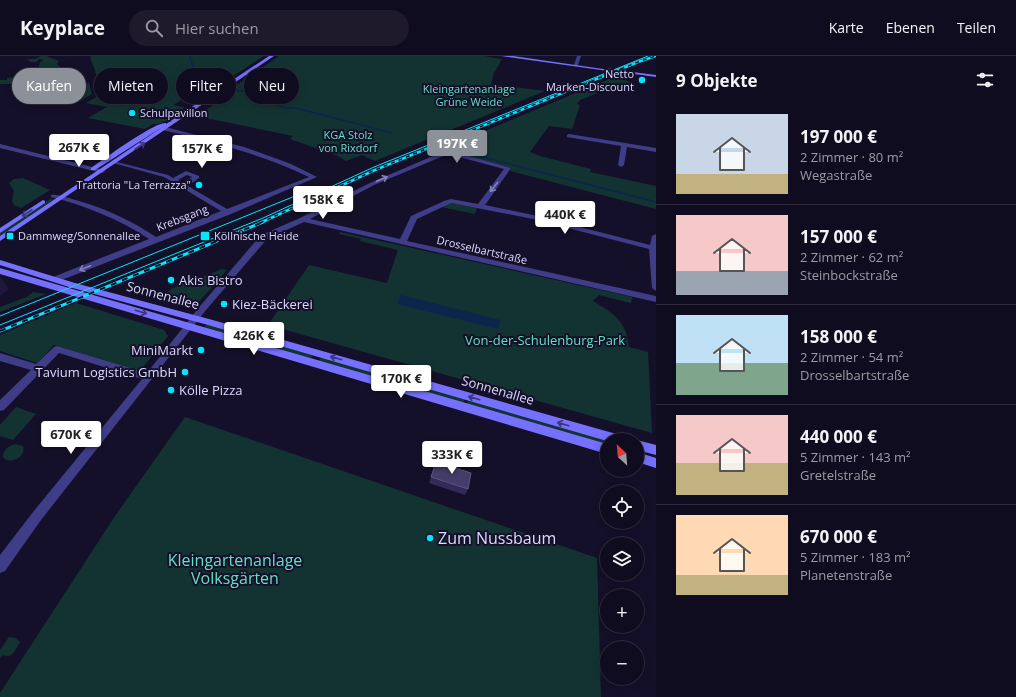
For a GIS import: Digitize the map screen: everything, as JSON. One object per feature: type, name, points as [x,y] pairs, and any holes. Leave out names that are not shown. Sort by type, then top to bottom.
[{"type":"street","points":[[0,239],[166,129],[272,56]]},
{"type":"street","points":[[503,56],[608,70]]},
{"type":"street","points":[[576,66],[579,56]]},
{"type":"street","points":[[619,71],[656,76]]},
{"type":"street","points":[[0,231],[157,127],[179,119]]},
{"type":"street","points":[[157,127],[166,129]]},
{"type":"street","name":"Krebsgang","points":[[56,279],[228,212],[313,178],[314,176],[273,158],[242,148],[166,129]]},
{"type":"street","points":[[569,136],[656,150]]},
{"type":"street","points":[[621,165],[624,145]]},
{"type":"street","points":[[0,146],[102,171]]},
{"type":"street","points":[[0,566],[37,516],[192,322],[264,237],[303,220],[372,184],[447,152],[508,168],[480,207]]},
{"type":"street","points":[[115,162],[153,172],[174,180],[228,212]]},
{"type":"street","points":[[174,180],[186,173],[197,177],[183,186]]},
{"type":"street","points":[[53,196],[96,207],[134,225],[155,240]]},
{"type":"street","points":[[402,243],[414,218],[446,202],[533,217],[652,248]]},
{"type":"street","name":"Drosselbartstraße","points":[[303,220],[656,299]]},
{"type":"street","points":[[656,236],[652,248],[656,288]]},
{"type":"street","name":"Sonnenallee","points":[[0,262],[600,447]]},
{"type":"street","name":"Sonnenallee","points":[[0,271],[192,322],[600,434]]},
{"type":"street","points":[[0,407],[57,349],[149,377]]},
{"type":"street","points":[[0,357],[38,368]]},
{"type":"street","points":[[644,447],[656,450]]},
{"type":"street","points":[[644,459],[656,463]]},
{"type":"green space","points":[[41,56],[46,56],[59,61],[57,64],[62,68],[38,68],[40,62],[44,60],[39,59],[36,62],[29,62],[30,61],[27,59],[35,59]]},
{"type":"green space","points":[[264,56],[236,74],[236,68],[176,68],[176,103],[173,105],[185,108],[165,121],[153,124],[145,129],[88,118],[107,107],[86,103],[94,98],[94,104],[168,104],[168,68],[94,68],[90,57]]},
{"type":"green space","points":[[279,56],[484,56],[502,59],[494,73],[491,84],[545,91],[375,161],[362,155],[346,161],[338,156],[290,139],[293,136],[196,116],[215,104],[236,104],[236,86],[244,80],[244,104],[299,104],[299,68],[262,68]]},
{"type":"green space","points":[[617,74],[626,75],[624,80],[631,82],[631,85],[618,85],[580,100],[577,104],[580,105],[572,129],[549,126],[530,152],[591,169],[590,172],[656,186],[656,209],[510,171],[511,168],[435,148],[440,145],[449,146],[607,80],[606,79]]},
{"type":"green space","points":[[12,77],[12,84],[0,84],[0,80],[7,80],[7,78]]},
{"type":"green space","points":[[86,83],[89,83],[92,94],[86,98]]},
{"type":"green space","points":[[23,178],[50,190],[21,208],[14,205],[12,201],[14,191],[9,183],[14,179]]},
{"type":"green space","points":[[50,199],[56,200],[0,237],[0,232]]},
{"type":"green space","points":[[450,203],[477,208],[475,214],[441,207]]},
{"type":"green space","name":"Von-der-Schulenburg-Park","points":[[340,232],[632,297],[631,303],[599,295],[593,301],[613,314],[622,324],[629,347],[648,352],[652,433],[268,325],[309,265],[387,283],[398,250],[360,241],[361,239],[339,234]]},
{"type":"green space","points":[[222,269],[227,270],[198,303],[192,305],[170,299],[171,297],[165,295],[171,289]]},
{"type":"green space","points":[[33,292],[46,294],[0,312],[0,307],[27,297]]},
{"type":"green space","points":[[76,303],[164,330],[168,336],[140,371],[54,345],[37,363],[0,351],[0,335]]},
{"type":"green space","points":[[207,324],[313,354],[311,359],[204,327]]},
{"type":"green space","points":[[321,357],[465,399],[463,403],[319,361]]},
{"type":"green space","points":[[468,400],[600,438],[600,443],[467,404]]},
{"type":"green space","points":[[16,407],[36,414],[13,440],[0,436],[0,425]]},
{"type":"green space","name":"Kleingartenanlage Volksgärten","points":[[185,417],[597,558],[601,697],[0,697],[0,693],[115,516]]},
{"type":"green space","points":[[15,444],[23,446],[23,453],[19,458],[6,460],[3,457],[5,450]]},
{"type":"green space","points":[[9,637],[16,638],[20,642],[11,655],[3,655],[0,658],[0,650]]},
{"type":"water","points":[[401,295],[500,320],[498,329],[397,304]]},
{"type":"building","points":[[436,462],[471,473],[468,489],[431,477]]},
{"type":"waterway","points":[[190,56],[193,68]]},
{"type":"waterway","points":[[236,91],[251,92],[252,97],[286,108],[296,108],[392,133]]},
{"type":"waterway","points":[[454,148],[459,151],[656,202]]},
{"type":"tunnel","points":[[608,70],[619,71]]},
{"type":"tram line","points":[[0,325],[263,218],[374,167],[648,56]]},
{"type":"tram line","points":[[0,316],[300,194]]},
{"type":"railway","points":[[260,223],[375,170],[638,62],[656,56]]},
{"type":"railway","points":[[0,331],[263,222]]},
{"type":"place","name":"Netto Marken-Discount","points":[[642,80]]},
{"type":"place","name":"Schulpavillon","points":[[132,113]]},
{"type":"place","name":"Trattoria \"La Terrazza\"","points":[[199,185]]},
{"type":"place","name":"Dammweg/Sonnenallee","points":[[10,236]]},
{"type":"place","name":"Köllnische Heide","points":[[205,236]]},
{"type":"place","name":"Akis Bistro","points":[[171,280]]},
{"type":"place","name":"Kiez-Bäckerei","points":[[224,304]]},
{"type":"place","name":"MiniMarkt","points":[[201,350]]},
{"type":"place","name":"Tavium Logistics GmbH","points":[[185,372]]},
{"type":"place","name":"Kölle Pizza","points":[[171,390]]},
{"type":"place","name":"Zum Nussbaum","points":[[430,538]]},
{"type":"park label","name":"Kleingartenanlage Grüne Weide","points":[[469,95]]},
{"type":"park label","name":"KGA Stolz von Rixdorf","points":[[348,141]]}]
